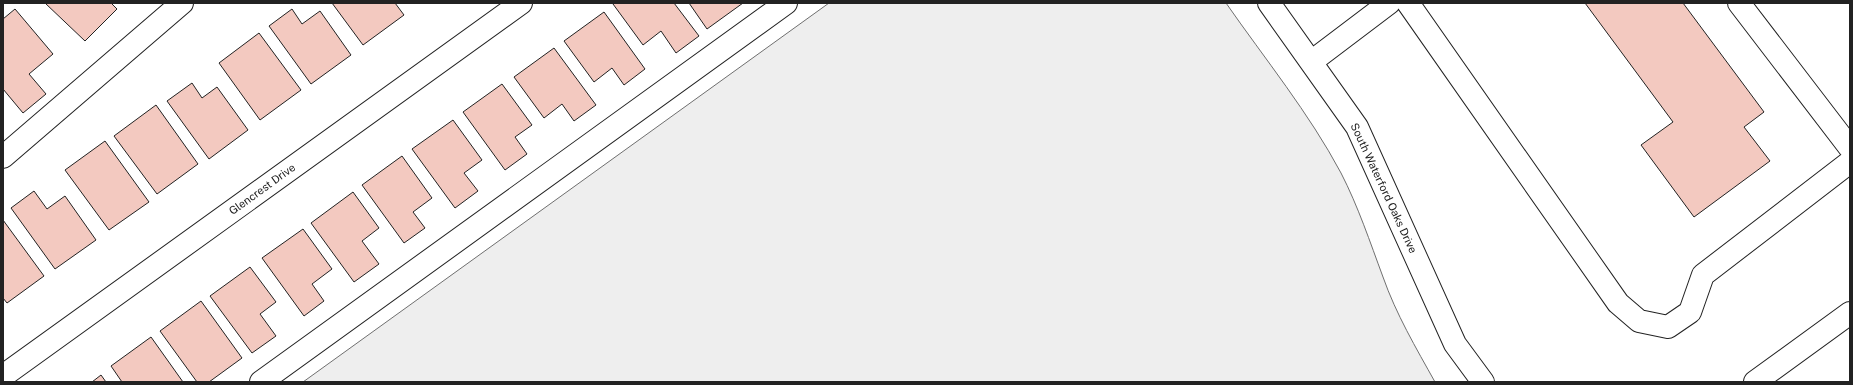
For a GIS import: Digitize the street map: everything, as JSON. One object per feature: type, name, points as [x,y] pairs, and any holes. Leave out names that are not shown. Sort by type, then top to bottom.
[{"type":"street","points":[[3,157],[182,3]]},
{"type":"street","name":"Glencrest Drive","points":[[3,376],[521,3]]},
{"type":"street","points":[[261,382],[786,3]]},
{"type":"street","name":"South Waterford Oaks Drive","points":[[1269,3],[1357,126],[1455,344],[1483,382]]},
{"type":"street","points":[[1311,62],[1389,3]]},
{"type":"street","points":[[1408,3],[1618,303],[1639,321],[1668,327],[1690,312],[1703,275],[1850,162]]},
{"type":"street","points":[[1739,3],[1850,148]]},
{"type":"street","points":[[1755,382],[1850,313]]},
{"type":"shaded area","points":[[829,3],[1226,3],[1301,108],[1341,173],[1358,211],[1388,291],[1407,331],[1435,382],[303,382]]},
{"type":"building","points":[[45,3],[111,3],[117,9],[85,41]]},
{"type":"building","points":[[332,3],[395,3],[404,15],[363,45]]},
{"type":"building","points":[[674,3],[699,36],[676,53],[661,31],[643,45],[613,4]]},
{"type":"building","points":[[689,3],[743,3],[707,29]]},
{"type":"building","points":[[1585,3],[1683,3],[1764,112],[1744,127],[1770,161],[1694,217],[1641,145],[1673,122]]},
{"type":"building","points":[[15,9],[53,54],[29,74],[46,94],[23,113],[3,89],[3,19]]},
{"type":"building","points":[[292,9],[302,24],[320,11],[351,55],[311,84],[269,26]]},
{"type":"building","points":[[604,12],[645,69],[624,85],[612,68],[594,82],[564,41]]},
{"type":"building","points":[[259,33],[301,90],[260,120],[219,63]]},
{"type":"building","points":[[554,48],[596,105],[574,121],[562,104],[544,118],[514,77]]},
{"type":"building","points":[[192,83],[202,98],[217,87],[248,130],[209,159],[167,101]]},
{"type":"building","points":[[502,84],[532,125],[515,137],[527,154],[505,170],[463,112]]},
{"type":"building","points":[[156,105],[198,164],[157,194],[114,136]]},
{"type":"building","points":[[453,120],[482,160],[464,173],[478,191],[455,208],[412,149]]},
{"type":"building","points":[[105,141],[149,202],[109,230],[65,170]]},
{"type":"building","points":[[402,156],[432,198],[413,212],[425,228],[404,243],[362,185]]},
{"type":"building","points":[[34,191],[47,209],[65,196],[96,240],[55,269],[11,208]]},
{"type":"building","points":[[353,192],[379,228],[362,241],[379,264],[354,282],[311,223]]},
{"type":"building","points":[[3,220],[44,276],[7,303],[3,298]]},
{"type":"building","points":[[303,229],[332,269],[312,284],[324,301],[304,316],[262,258]]},
{"type":"building","points":[[250,267],[276,302],[260,314],[276,336],[252,353],[210,296]]},
{"type":"building","points":[[201,301],[242,358],[209,382],[197,382],[160,331]]},
{"type":"building","points":[[151,337],[183,382],[122,382],[111,366]]},
{"type":"building","points":[[101,375],[106,382],[92,382]]}]
